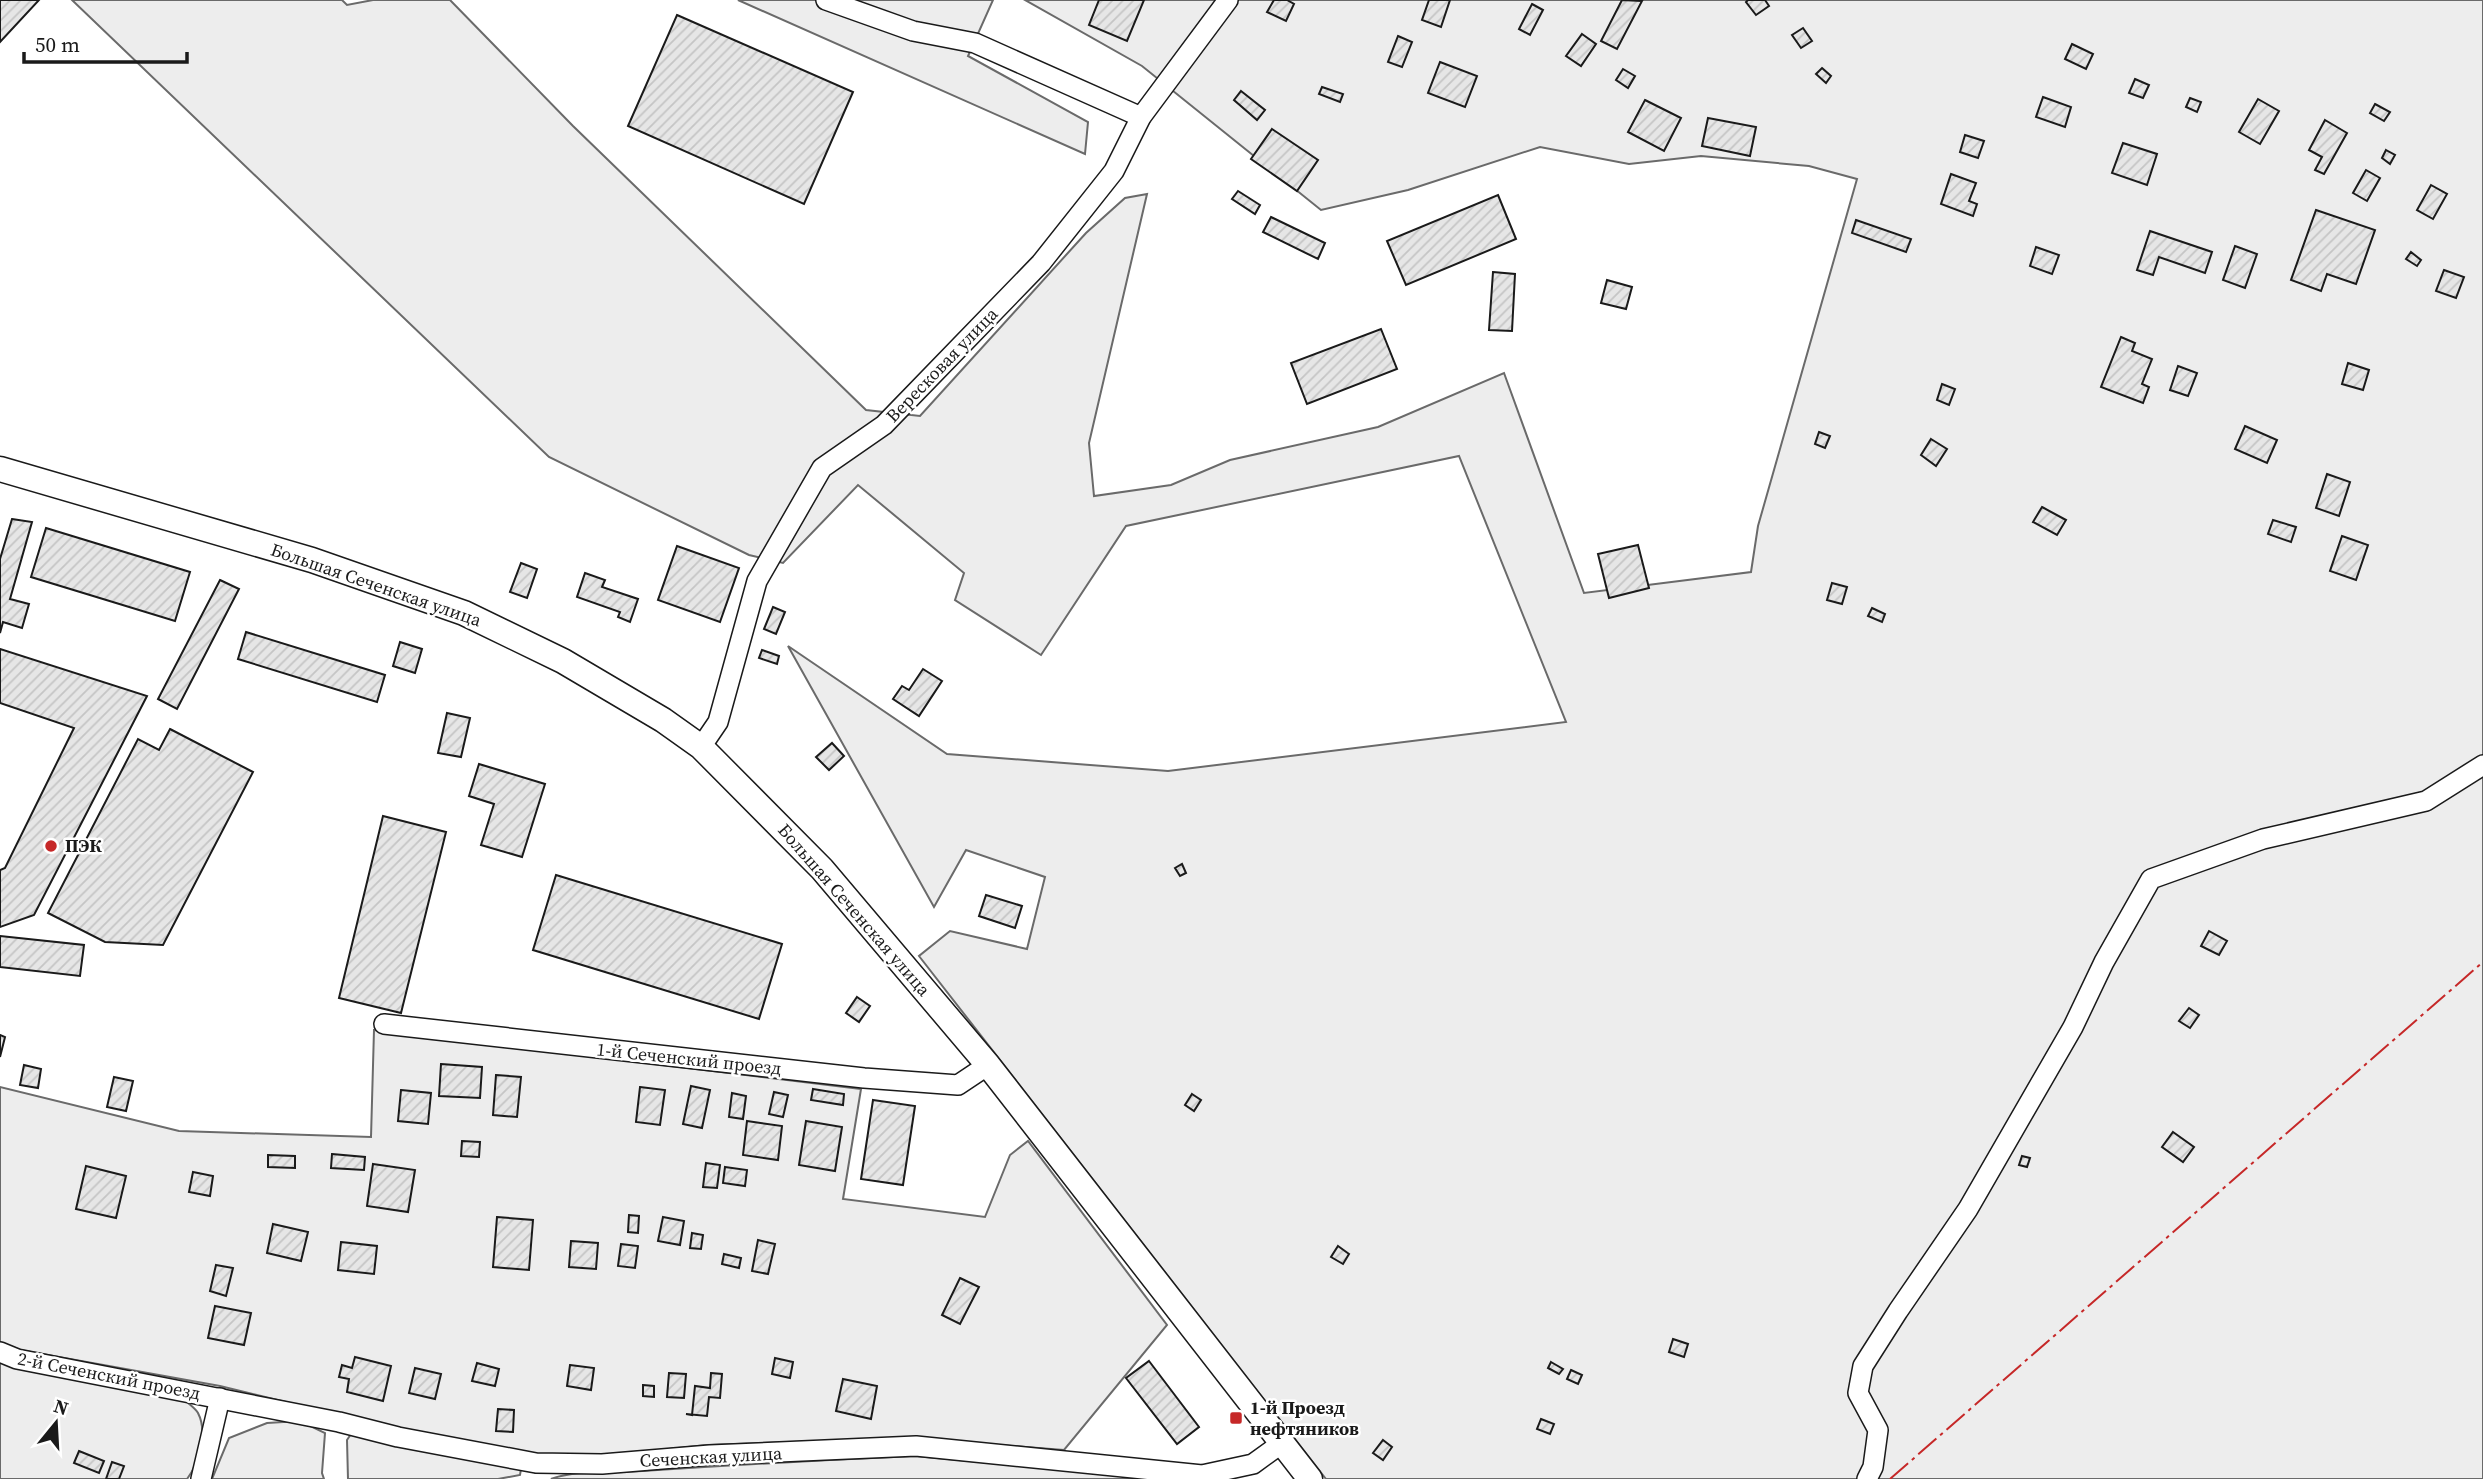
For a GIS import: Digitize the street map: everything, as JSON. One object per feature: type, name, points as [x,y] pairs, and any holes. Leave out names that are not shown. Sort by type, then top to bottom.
[{"type":"street","points":[[826,0],[913,31],[975,43],[1141,117]]},
{"type":"street","name":"Вересковая улица","points":[[701,747],[718,722],[757,581],[822,468],[884,425],[1041,263],[1114,171],[1141,117],[1227,0]]},
{"type":"street","name":"Большая Сеченская улица","points":[[0,470],[312,560],[464,613],[563,661],[663,720],[701,747],[822,869],[988,1065],[1310,1479]]},
{"type":"street","points":[[1867,1479],[1873,1467],[1878,1430],[1858,1393],[1863,1366],[1968,1209],[2073,1027],[2104,962],[2151,878],[2263,839],[2426,801],[2483,765]]},
{"type":"street","name":"1-й Сеченский проезд","points":[[384,1024],[864,1078],[958,1085],[988,1065]]},
{"type":"street","name":"2-й Сеченский проезд","points":[[0,1352],[17,1359],[220,1398]]},
{"type":"street","points":[[201,1479],[220,1398]]},
{"type":"street","name":"Сеченская улица","points":[[220,1398],[398,1437],[536,1463],[602,1464],[710,1455],[916,1446],[1202,1475],[1253,1464],[1282,1443]]},
{"type":"shaded area","points":[[72,0],[342,0],[347,5],[373,0],[450,0],[573,126],[866,410],[920,416],[1086,233],[1125,198],[1147,194],[1089,443],[1094,496],[1171,485],[1230,460],[1378,427],[1504,373],[1584,593],[1751,572],[1758,526],[1857,179],[1809,166],[1701,156],[1629,164],[1540,147],[1408,190],[1321,210],[1142,66],[1025,0],[2483,0],[2483,1479],[1326,1479],[919,956],[950,931],[1027,949],[1045,877],[966,850],[934,907],[788,646],[947,754],[1168,771],[1566,722],[1459,456],[1126,526],[1041,655],[955,600],[964,573],[858,485],[783,563],[749,555],[549,457]]},
{"type":"shaded area","points":[[738,0],[993,0],[968,56],[1088,122],[1085,154]]},
{"type":"shaded area","points":[[374,1030],[861,1089],[843,1199],[985,1217],[1010,1155],[1028,1141],[1167,1325],[1064,1450],[909,1438],[707,1445],[601,1456],[537,1455],[398,1429],[220,1386],[20,1350],[0,1342],[0,1087],[179,1131],[371,1137]]},
{"type":"shaded area","points":[[0,1360],[186,1401],[198,1413],[202,1429],[201,1447],[187,1479],[0,1479]]},
{"type":"shaded area","points":[[300,1421],[325,1433],[322,1473],[324,1479],[212,1479],[229,1438],[267,1423]]},
{"type":"shaded area","points":[[351,1434],[521,1469],[520,1475],[498,1479],[348,1479],[347,1440]]},
{"type":"shaded area","points":[[915,1456],[1164,1479],[551,1479],[582,1473]]},
{"type":"building","points":[[0,0],[39,0],[0,42]]},
{"type":"building","points":[[1099,0],[1144,0],[1127,41],[1089,25]]},
{"type":"building","points":[[1274,0],[1287,0],[1294,4],[1286,21],[1267,12]]},
{"type":"building","points":[[1429,0],[1450,0],[1441,27],[1422,20]]},
{"type":"building","points":[[1622,0],[1642,1],[1617,49],[1601,41]]},
{"type":"building","points":[[1765,0],[1769,6],[1756,15],[1746,2]]},
{"type":"building","points":[[1532,4],[1543,10],[1530,35],[1519,29]]},
{"type":"building","points":[[677,15],[853,92],[804,204],[628,126]]},
{"type":"building","points":[[1803,28],[1812,41],[1801,48],[1792,35]]},
{"type":"building","points":[[1582,34],[1596,44],[1581,66],[1566,56]]},
{"type":"building","points":[[1398,36],[1412,42],[1402,67],[1388,62]]},
{"type":"building","points":[[2072,44],[2093,54],[2086,69],[2065,59]]},
{"type":"building","points":[[1440,62],[1477,76],[1465,107],[1428,93]]},
{"type":"building","points":[[1822,68],[1831,76],[1826,83],[1816,74]]},
{"type":"building","points":[[1623,69],[1635,76],[1628,88],[1616,80]]},
{"type":"building","points":[[2135,79],[2149,85],[2143,98],[2129,93]]},
{"type":"building","points":[[1322,87],[1343,94],[1340,102],[1319,94]]},
{"type":"building","points":[[1241,91],[1265,110],[1257,120],[1234,100]]},
{"type":"building","points":[[2043,97],[2071,107],[2065,127],[2036,117]]},
{"type":"building","points":[[2190,98],[2201,102],[2197,112],[2186,107]]},
{"type":"building","points":[[2258,99],[2279,111],[2260,144],[2239,132]]},
{"type":"building","points":[[1645,100],[1681,118],[1664,151],[1628,132]]},
{"type":"building","points":[[2375,104],[2390,112],[2384,121],[2370,113]]},
{"type":"building","points":[[1708,118],[1756,127],[1750,156],[1702,146]]},
{"type":"building","points":[[2325,120],[2347,133],[2324,174],[2315,170],[2322,157],[2309,150]]},
{"type":"building","points":[[1272,129],[1318,160],[1297,191],[1251,159]]},
{"type":"building","points":[[1965,135],[1984,141],[1978,158],[1960,152]]},
{"type":"building","points":[[2123,143],[2157,154],[2147,185],[2112,173]]},
{"type":"building","points":[[2386,150],[2395,155],[2390,164],[2382,158]]},
{"type":"building","points":[[2366,170],[2380,178],[2367,201],[2353,193]]},
{"type":"building","points":[[1951,174],[1976,183],[1969,201],[1977,204],[1973,216],[1941,204]]},
{"type":"building","points":[[2431,185],[2447,194],[2433,219],[2417,210]]},
{"type":"building","points":[[1238,191],[1260,205],[1255,214],[1232,199]]},
{"type":"building","points":[[1498,195],[1516,239],[1406,285],[1387,241]]},
{"type":"building","points":[[2316,210],[2375,230],[2356,284],[2327,274],[2321,291],[2291,280]]},
{"type":"building","points":[[1271,217],[1325,243],[1318,259],[1263,232]]},
{"type":"building","points":[[1856,220],[1911,239],[1906,252],[1852,233]]},
{"type":"building","points":[[2150,231],[2212,252],[2205,273],[2159,257],[2153,275],[2137,270]]},
{"type":"building","points":[[2235,246],[2257,254],[2245,288],[2223,280]]},
{"type":"building","points":[[2036,247],[2059,255],[2052,274],[2030,266]]},
{"type":"building","points":[[2411,252],[2421,260],[2417,266],[2406,259]]},
{"type":"building","points":[[2444,270],[2464,277],[2456,298],[2436,291]]},
{"type":"building","points":[[1493,272],[1515,274],[1512,331],[1489,330]]},
{"type":"building","points":[[1607,280],[1632,287],[1626,309],[1601,303]]},
{"type":"building","points":[[1381,329],[1397,369],[1307,404],[1291,363]]},
{"type":"building","points":[[2121,337],[2135,343],[2132,351],[2152,359],[2142,384],[2149,387],[2143,403],[2101,387]]},
{"type":"building","points":[[2348,363],[2369,370],[2363,390],[2342,384]]},
{"type":"building","points":[[2178,366],[2197,373],[2188,396],[2170,390]]},
{"type":"building","points":[[1942,384],[1955,389],[1949,405],[1937,400]]},
{"type":"building","points":[[2245,426],[2277,440],[2267,463],[2235,449]]},
{"type":"building","points":[[1819,432],[1830,436],[1825,448],[1815,444]]},
{"type":"building","points":[[1931,439],[1947,449],[1936,466],[1921,455]]},
{"type":"building","points":[[2327,474],[2350,482],[2339,516],[2316,508]]},
{"type":"building","points":[[2042,507],[2066,520],[2057,535],[2033,522]]},
{"type":"building","points":[[12,519],[32,522],[10,599],[29,604],[22,628],[3,622],[0,633],[0,559]]},
{"type":"building","points":[[2273,520],[2296,527],[2291,542],[2268,534]]},
{"type":"building","points":[[46,528],[190,572],[175,621],[31,577]]},
{"type":"building","points":[[2342,536],[2368,545],[2356,580],[2330,571]]},
{"type":"building","points":[[1638,545],[1649,588],[1609,598],[1598,554]]},
{"type":"building","points":[[677,546],[739,568],[720,622],[658,600]]},
{"type":"building","points":[[521,563],[537,569],[527,598],[510,592]]},
{"type":"building","points":[[585,573],[605,580],[602,587],[638,599],[630,622],[618,617],[620,612],[577,597]]},
{"type":"building","points":[[220,580],[239,589],[177,709],[158,699]]},
{"type":"building","points":[[1832,583],[1847,587],[1842,604],[1827,600]]},
{"type":"building","points":[[773,607],[785,612],[776,634],[764,629]]},
{"type":"building","points":[[1872,608],[1885,614],[1882,622],[1868,616]]},
{"type":"building","points":[[246,632],[385,675],[377,702],[238,659]]},
{"type":"building","points":[[400,642],[422,649],[415,673],[393,666]]},
{"type":"building","points":[[0,649],[147,696],[34,915],[0,927],[0,870],[5,868],[74,728],[0,703]]},
{"type":"building","points":[[762,650],[779,656],[777,664],[759,658]]},
{"type":"building","points":[[923,669],[942,681],[919,716],[893,699],[902,686],[909,690]]},
{"type":"building","points":[[447,713],[470,718],[461,757],[438,753]]},
{"type":"building","points":[[170,729],[253,772],[163,945],[105,942],[48,913],[138,739],[159,750]]},
{"type":"building","points":[[832,743],[844,756],[829,770],[816,757]]},
{"type":"building","points":[[479,764],[545,784],[522,857],[481,845],[494,804],[469,796]]},
{"type":"building","points":[[383,816],[446,832],[401,1013],[339,998]]},
{"type":"building","points":[[1182,864],[1186,873],[1180,876],[1175,868]]},
{"type":"building","points":[[556,875],[782,944],[759,1019],[533,950]]},
{"type":"building","points":[[986,895],[1022,906],[1015,928],[979,916]]},
{"type":"building","points":[[2209,931],[2227,941],[2219,955],[2201,946]]},
{"type":"building","points":[[0,936],[84,945],[80,976],[0,967]]},
{"type":"building","points":[[857,997],[870,1006],[859,1022],[846,1013]]},
{"type":"building","points":[[2189,1008],[2199,1015],[2190,1028],[2179,1021]]},
{"type":"building","points":[[0,1035],[5,1037],[0,1057]]},
{"type":"building","points":[[441,1064],[482,1067],[480,1098],[439,1096]]},
{"type":"building","points":[[24,1065],[41,1069],[38,1088],[20,1085]]},
{"type":"building","points":[[496,1075],[521,1077],[517,1117],[493,1115]]},
{"type":"building","points":[[114,1077],[133,1081],[126,1111],[107,1107]]},
{"type":"building","points":[[691,1086],[710,1090],[702,1128],[683,1124]]},
{"type":"building","points":[[640,1087],[665,1090],[660,1125],[636,1122]]},
{"type":"building","points":[[813,1089],[844,1094],[843,1105],[811,1100]]},
{"type":"building","points":[[401,1090],[431,1093],[428,1124],[398,1121]]},
{"type":"building","points":[[774,1092],[788,1095],[783,1117],[769,1114]]},
{"type":"building","points":[[732,1093],[746,1096],[743,1119],[729,1117]]},
{"type":"building","points":[[1192,1094],[1201,1100],[1194,1111],[1185,1105]]},
{"type":"building","points":[[873,1100],[915,1106],[903,1185],[861,1179]]},
{"type":"building","points":[[747,1121],[782,1126],[778,1160],[743,1155]]},
{"type":"building","points":[[806,1121],[842,1127],[835,1171],[799,1165]]},
{"type":"building","points":[[2173,1132],[2194,1147],[2183,1162],[2162,1147]]},
{"type":"building","points":[[462,1141],[480,1142],[479,1157],[461,1156]]},
{"type":"building","points":[[332,1154],[365,1157],[364,1170],[331,1168]]},
{"type":"building","points":[[268,1155],[295,1156],[295,1168],[268,1167]]},
{"type":"building","points":[[2022,1156],[2030,1158],[2027,1167],[2019,1165]]},
{"type":"building","points":[[706,1163],[720,1165],[717,1188],[703,1187]]},
{"type":"building","points":[[373,1164],[415,1170],[408,1212],[367,1206]]},
{"type":"building","points":[[86,1166],[126,1176],[116,1218],[76,1209]]},
{"type":"building","points":[[725,1167],[747,1170],[745,1186],[723,1183]]},
{"type":"building","points":[[193,1172],[213,1176],[210,1196],[189,1192]]},
{"type":"building","points":[[629,1215],[639,1216],[638,1233],[628,1232]]},
{"type":"building","points":[[497,1217],[533,1220],[529,1270],[493,1267]]},
{"type":"building","points":[[663,1217],[684,1221],[680,1245],[658,1241]]},
{"type":"building","points":[[273,1224],[308,1232],[301,1261],[267,1253]]},
{"type":"building","points":[[692,1233],[703,1235],[701,1249],[690,1248]]},
{"type":"building","points":[[758,1240],[775,1244],[768,1274],[752,1271]]},
{"type":"building","points":[[571,1241],[598,1243],[596,1269],[569,1267]]},
{"type":"building","points":[[341,1242],[377,1246],[374,1274],[338,1270]]},
{"type":"building","points":[[621,1244],[638,1246],[635,1268],[618,1266]]},
{"type":"building","points":[[1338,1246],[1349,1254],[1343,1264],[1331,1257]]},
{"type":"building","points":[[724,1254],[741,1258],[739,1268],[722,1264]]},
{"type":"building","points":[[216,1265],[233,1268],[226,1296],[210,1291]]},
{"type":"building","points":[[960,1278],[979,1287],[960,1324],[942,1315]]},
{"type":"building","points":[[215,1306],[251,1313],[244,1345],[208,1338]]},
{"type":"building","points":[[1673,1339],[1688,1344],[1684,1357],[1669,1352]]},
{"type":"building","points":[[355,1357],[391,1366],[383,1401],[347,1392],[349,1379],[339,1377],[342,1365],[352,1368]]},
{"type":"building","points":[[775,1358],[793,1362],[790,1378],[772,1374]]},
{"type":"building","points":[[1149,1361],[1199,1427],[1177,1444],[1126,1378]]},
{"type":"building","points":[[1551,1362],[1563,1369],[1559,1374],[1548,1368]]},
{"type":"building","points":[[477,1363],[499,1369],[495,1386],[472,1381]]},
{"type":"building","points":[[570,1365],[594,1368],[591,1390],[567,1386]]},
{"type":"building","points":[[415,1368],[441,1374],[435,1399],[409,1393]]},
{"type":"building","points":[[1571,1370],[1582,1375],[1578,1384],[1567,1379]]},
{"type":"building","points":[[669,1373],[686,1374],[684,1398],[667,1397]]},
{"type":"building","points":[[711,1373],[722,1374],[720,1398],[709,1397],[707,1416],[692,1415],[695,1386],[710,1388]]},
{"type":"building","points":[[843,1379],[877,1386],[871,1419],[836,1411]]},
{"type":"building","points":[[643,1385],[654,1386],[654,1397],[643,1396]]},
{"type":"building","points":[[498,1409],[514,1410],[513,1432],[496,1431]]},
{"type":"building","points":[[1541,1419],[1554,1424],[1550,1434],[1537,1429]]},
{"type":"building","points":[[1383,1440],[1392,1447],[1383,1460],[1373,1453]]},
{"type":"building","points":[[79,1451],[104,1461],[99,1473],[74,1463]]},
{"type":"building","points":[[112,1462],[124,1466],[119,1479],[106,1479]]},
{"type":"power","points":[[1890,1479],[2483,962]]},
{"type":"place","name":"ПЭК","points":[[51,846]]},
{"type":"place","name":"1-й Проезд нефтяников","points":[[1236,1418]]}]
